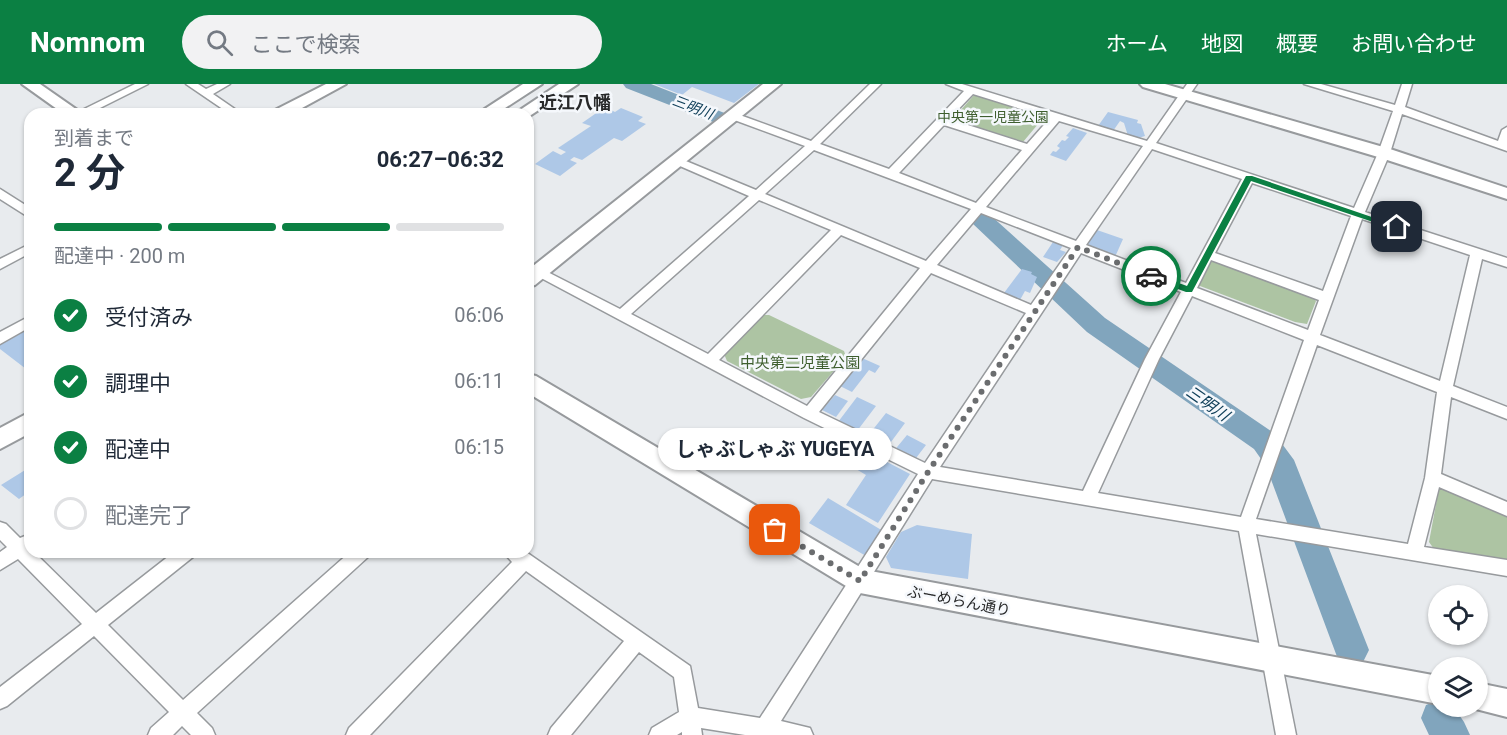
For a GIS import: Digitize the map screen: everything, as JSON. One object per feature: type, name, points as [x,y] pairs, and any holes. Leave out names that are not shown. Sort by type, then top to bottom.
[{"type":"street","points":[[30,84],[68,108]]},
{"type":"street","points":[[90,108],[142,84]]},
{"type":"street","points":[[191,84],[228,108]]},
{"type":"street","points":[[207,93],[225,84]]},
{"type":"street","points":[[291,108],[338,84]]},
{"type":"street","points":[[506,84],[528,87],[544,101]]},
{"type":"street","points":[[532,108],[570,84]]},
{"type":"street","points":[[534,270],[774,84]]},
{"type":"street","points":[[621,316],[813,145],[876,84]]},
{"type":"street","points":[[951,84],[1150,145],[1507,263]]},
{"type":"street","points":[[1148,84],[1188,89],[1507,194]]},
{"type":"street","points":[[1309,84],[1399,109],[1504,147],[1507,130]]},
{"type":"street","points":[[1286,735],[1246,526],[1271,450],[1358,214],[1384,153],[1407,84]]},
{"type":"street","points":[[495,108],[528,87]]},
{"type":"street","points":[[766,727],[928,472],[1034,311],[1188,89]]},
{"type":"street","points":[[891,174],[944,121],[971,90]]},
{"type":"street","points":[[733,116],[891,174],[1507,413]]},
{"type":"street","points":[[809,414],[928,267],[1057,116]]},
{"type":"street","points":[[944,121],[1029,148]]},
{"type":"street","points":[[677,161],[1034,311]]},
{"type":"street","points":[[1088,497],[1151,362],[1249,177]]},
{"type":"street","points":[[3,198],[24,210]]},
{"type":"street","points":[[709,362],[838,230]]},
{"type":"street","points":[[0,265],[24,251]]},
{"type":"street","points":[[1414,554],[1433,478],[1445,389],[1477,253]]},
{"type":"street","points":[[1209,255],[1327,298]]},
{"type":"street","points":[[534,273],[809,414],[928,472],[1507,568]]},
{"type":"street","points":[[0,339],[24,325]]},
{"type":"street","name":"ぶーめらん通り","points":[[534,386],[860,581],[1428,688]]},
{"type":"street","points":[[0,425],[24,410]]},
{"type":"street","points":[[0,440],[24,425]]},
{"type":"street","points":[[1433,478],[1507,508]]},
{"type":"street","points":[[0,529],[24,544],[0,562]]},
{"type":"street","points":[[36,558],[94,624],[205,735]]},
{"type":"street","points":[[0,699],[179,558]]},
{"type":"street","points":[[158,735],[347,558]]},
{"type":"street","points":[[356,735],[516,558]]},
{"type":"street","points":[[521,558],[683,672],[691,726]]},
{"type":"street","points":[[558,735],[636,641]]},
{"type":"street","points":[[1488,700],[1507,703]]},
{"type":"street","points":[[659,735],[691,726],[766,727],[803,735]]},
{"type":"green space","name":"中央第一児童公園","points":[[975,94],[1044,117],[1023,142],[952,120]]},
{"type":"green space","points":[[1217,260],[1311,295],[1316,301],[1307,324],[1295,322],[1200,286],[1199,283],[1210,262]]},
{"type":"green space","name":"中央第二児童公園","points":[[763,315],[769,315],[844,351],[846,357],[811,397],[801,399],[727,361],[724,354]]},
{"type":"green space","points":[[1447,487],[1507,513],[1507,561],[1434,549],[1429,542],[1439,488]]},
{"type":"building","points":[[654,84],[759,84],[734,103],[692,87],[682,95]]},
{"type":"building","points":[[605,107],[615,112],[621,108],[643,117],[638,121],[646,124],[622,141],[614,138],[582,160],[574,157],[570,160],[577,163],[560,176],[535,164],[553,151],[561,155],[566,152],[558,148],[591,126],[582,123]]},
{"type":"building","points":[[1108,112],[1138,120],[1137,123],[1141,124],[1145,136],[1135,139],[1128,136],[1124,123],[1120,121],[1113,131],[1098,126]]},
{"type":"building","points":[[1073,128],[1087,133],[1066,161],[1050,155],[1060,148],[1057,146],[1069,137],[1066,136]]},
{"type":"building","points":[[1097,230],[1123,239],[1115,257],[1091,247],[1088,243]]},
{"type":"building","points":[[1053,242],[1063,245],[1060,250],[1066,252],[1057,262],[1043,257]]},
{"type":"building","points":[[1022,269],[1032,272],[1031,274],[1037,277],[1030,293],[1025,291],[1020,300],[1004,293]]},
{"type":"building","points":[[24,331],[24,367],[0,349],[0,345]]},
{"type":"building","points":[[862,358],[880,366],[875,373],[869,370],[852,392],[840,386]]},
{"type":"building","points":[[835,395],[848,401],[836,417],[822,410]]},
{"type":"building","points":[[857,397],[876,406],[854,435],[835,426]]},
{"type":"building","points":[[886,413],[905,423],[891,442],[871,432]]},
{"type":"building","points":[[907,435],[926,445],[913,462],[893,452]]},
{"type":"building","points":[[866,451],[910,474],[878,523],[846,505],[866,475],[851,466]]},
{"type":"building","points":[[24,471],[24,495],[19,499],[1,485]]},
{"type":"building","points":[[828,498],[883,531],[866,556],[809,523]]},
{"type":"building","points":[[917,525],[972,534],[968,579],[891,568],[886,557],[901,532]]},
{"type":"waterway","name":"三明川","points":[[633,84],[720,118]]},
{"type":"waterway","name":"三明川","points":[[980,218],[1096,325],[1264,441],[1279,460],[1351,650]]},
{"type":"waterway","name":"三明川","points":[[1439,718],[1451,735]]},
{"type":"way so far","points":[[775,530],[860,581],[928,472],[1078,247],[1151,276]]},
{"type":"place","name":"しゃぶしゃぶ YUGEYA","points":[[775,530]]},
{"type":"district","name":"近江八幡","points":[[575,103]]},
{"type":"route","points":[[1151,276],[1189,290],[1249,177],[1397,227]]}]
